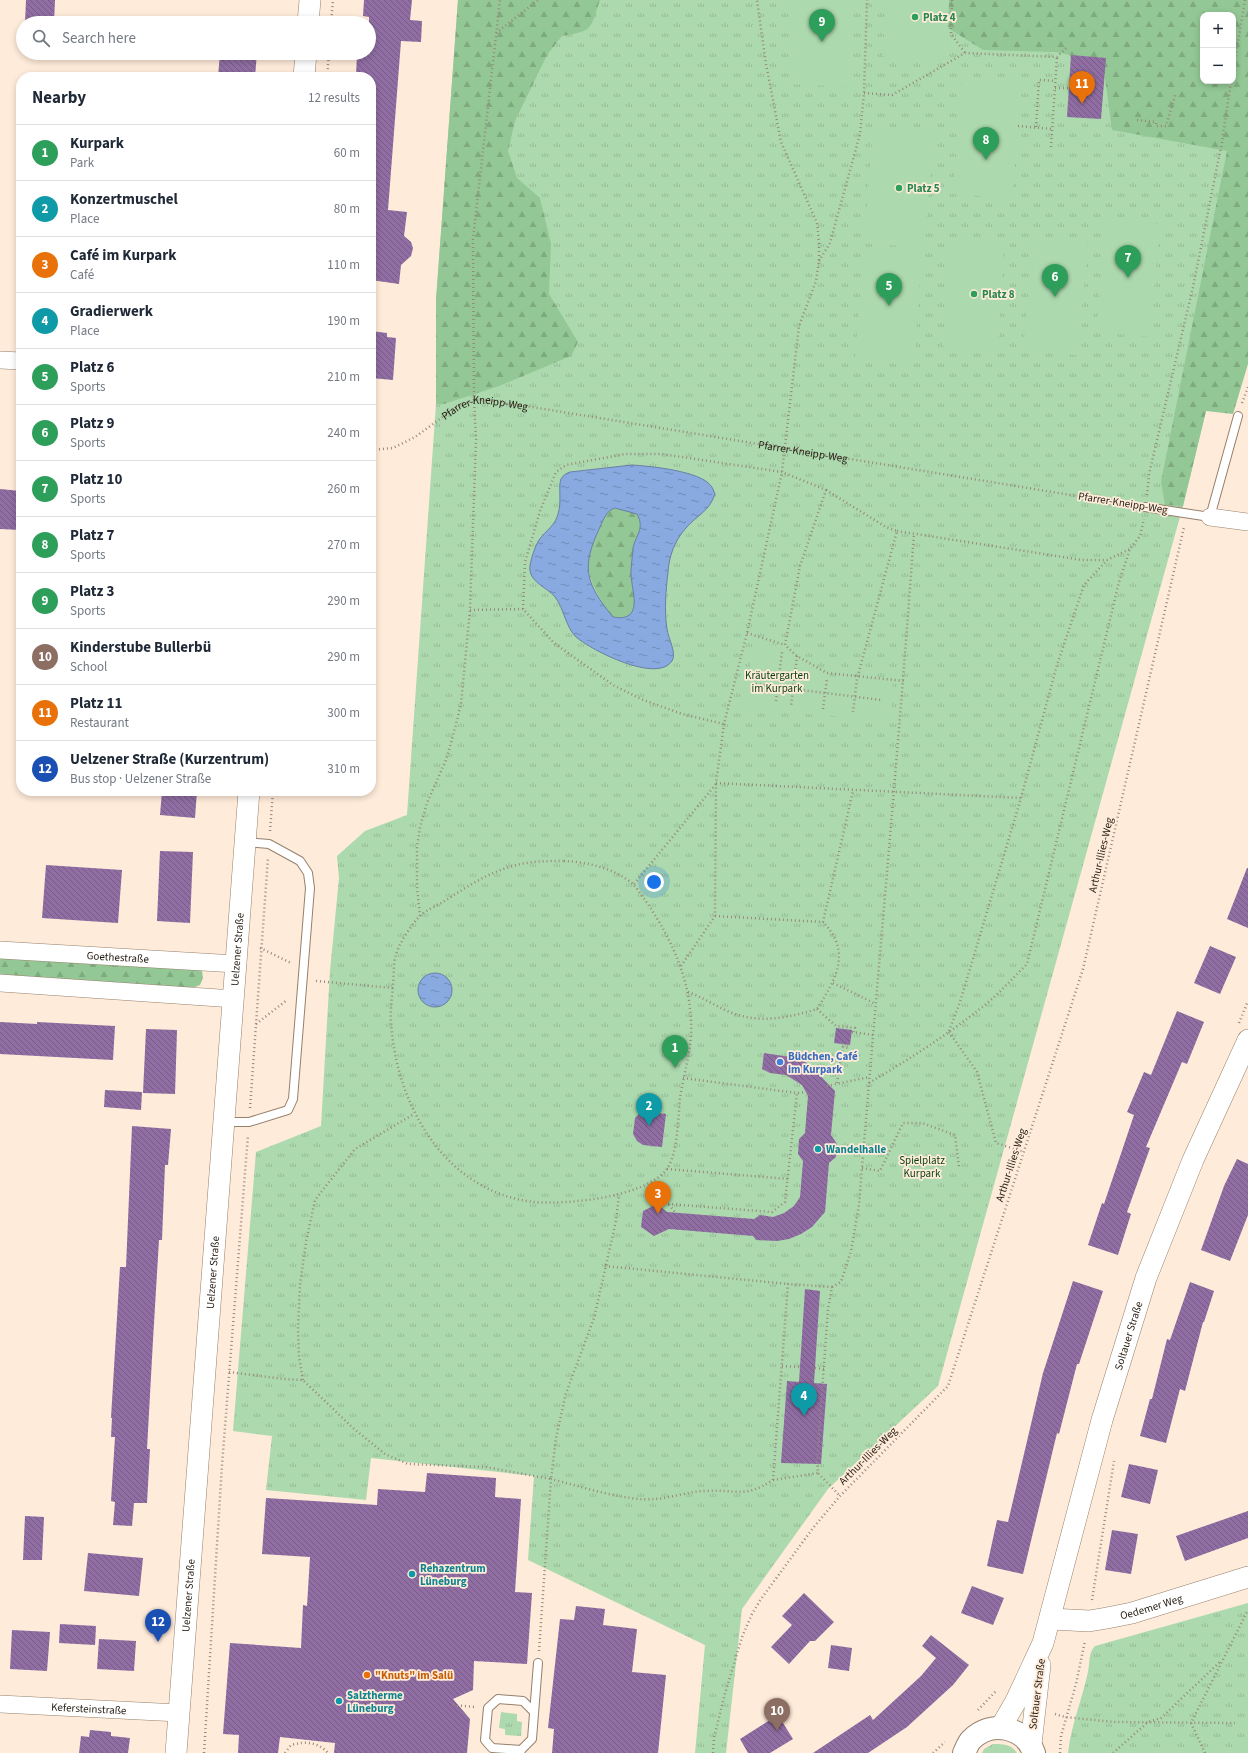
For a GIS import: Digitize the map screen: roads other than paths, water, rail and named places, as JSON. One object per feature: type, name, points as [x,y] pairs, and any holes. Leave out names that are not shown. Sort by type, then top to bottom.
[{"type":"main road","name":"Soltauer Straße","points":[[1001,1727],[1018,1732],[1033,1749]]},
{"type":"main road","points":[[964,1753],[971,1740],[985,1730],[1001,1727]]},
{"type":"street","points":[[309,16],[310,0]]},
{"type":"street","points":[[304,72],[305,60]]},
{"type":"street","points":[[0,360],[16,361]]},
{"type":"street","name":"Pfarrer-Kneipp-Weg","points":[[1210,517],[1248,522]]},
{"type":"street","name":"Uelzener Straße","points":[[176,1753],[170,1713],[224,1122],[249,796]]},
{"type":"street","name":"Goethestraße","points":[[0,950],[237,955]]},
{"type":"street","points":[[0,983],[234,999]]},
{"type":"street","name":"Soltauer Straße","points":[[1001,1727],[1016,1702],[1043,1643],[1051,1618],[1102,1420],[1146,1278],[1193,1160],[1243,1063],[1248,1040]]},
{"type":"street","name":"Oedemer Weg","points":[[1051,1618],[1088,1621],[1132,1613],[1248,1577]]},
{"type":"street","name":"Soltauer Straße","points":[[1033,1749],[1043,1643]]},
{"type":"street","name":"Kefersteinstraße","points":[[0,1704],[170,1713]]},
{"type":"lane","points":[[1210,517],[1238,416]]},
{"type":"lane","name":"Pfarrer-Kneipp-Weg","points":[[1145,507],[1210,517]]},
{"type":"lane","points":[[224,1122],[249,1122],[288,1110],[293,1099],[304,969],[310,888],[308,873],[300,861],[269,844],[246,842]]},
{"type":"lane","points":[[534,1712],[524,1701],[498,1699],[488,1708],[486,1740],[492,1748],[520,1751],[532,1739],[538,1662]]},
{"type":"water","points":[[632,465],[650,467],[686,473],[705,481],[713,489],[715,494],[709,505],[682,533],[671,554],[667,586],[666,615],[667,629],[673,650],[673,658],[672,661],[664,667],[653,669],[639,667],[609,656],[584,643],[572,633],[561,606],[552,593],[539,584],[530,572],[532,556],[539,540],[553,525],[557,518],[560,505],[561,479],[564,475],[570,472]],"holes":[[[615,508],[637,514],[640,528],[634,543],[631,570],[634,608],[626,617],[613,617],[596,594],[592,584],[588,564],[590,553],[602,521],[612,509]]]},
{"type":"water","points":[[432,973],[438,973],[442,974],[449,980],[452,990],[451,997],[445,1004],[438,1007],[432,1007],[428,1006],[421,1000],[418,993],[418,987],[419,983],[425,976]]},
{"type":"place","name":"Platz 4","points":[[915,17]]},
{"type":"place","name":"Platz 3","points":[[822,42]]},
{"type":"place","name":"Platz 11","points":[[1082,104]]},
{"type":"place","name":"Platz 7","points":[[986,160]]},
{"type":"place","name":"Platz 5","points":[[899,188]]},
{"type":"place","name":"Platz 10","points":[[1128,278]]},
{"type":"place","name":"Platz 8","points":[[974,294]]},
{"type":"place","name":"Platz 9","points":[[1055,297]]},
{"type":"place","name":"Platz 6","points":[[889,306]]},
{"type":"place","name":"Büdchen, Café im Kurpark","points":[[780,1062]]},
{"type":"place","name":"Kurpark","points":[[675,1068]]},
{"type":"place","name":"Konzertmuschel","points":[[649,1126]]},
{"type":"place","name":"Wandelhalle","points":[[818,1149]]},
{"type":"place","name":"Café im Kurpark","points":[[658,1214]]},
{"type":"place","name":"Gradierwerk","points":[[804,1416]]},
{"type":"place","name":"Rehazentrum Lüneburg","points":[[412,1574]]},
{"type":"place","name":"Uelzener Straße (Kurzentrum)","points":[[158,1642]]},
{"type":"place","name":"\"Knuts\" im Salü","points":[[367,1675]]},
{"type":"place","name":"Salztherme Lüneburg","points":[[339,1701]]},
{"type":"place","name":"Kinderstube Bullerbü","points":[[777,1731]]},
{"type":"park label","name":"Kräutergarten im Kurpark","points":[[777,681]]},
{"type":"park label","name":"Spielplatz Kurpark","points":[[922,1166]]}]
